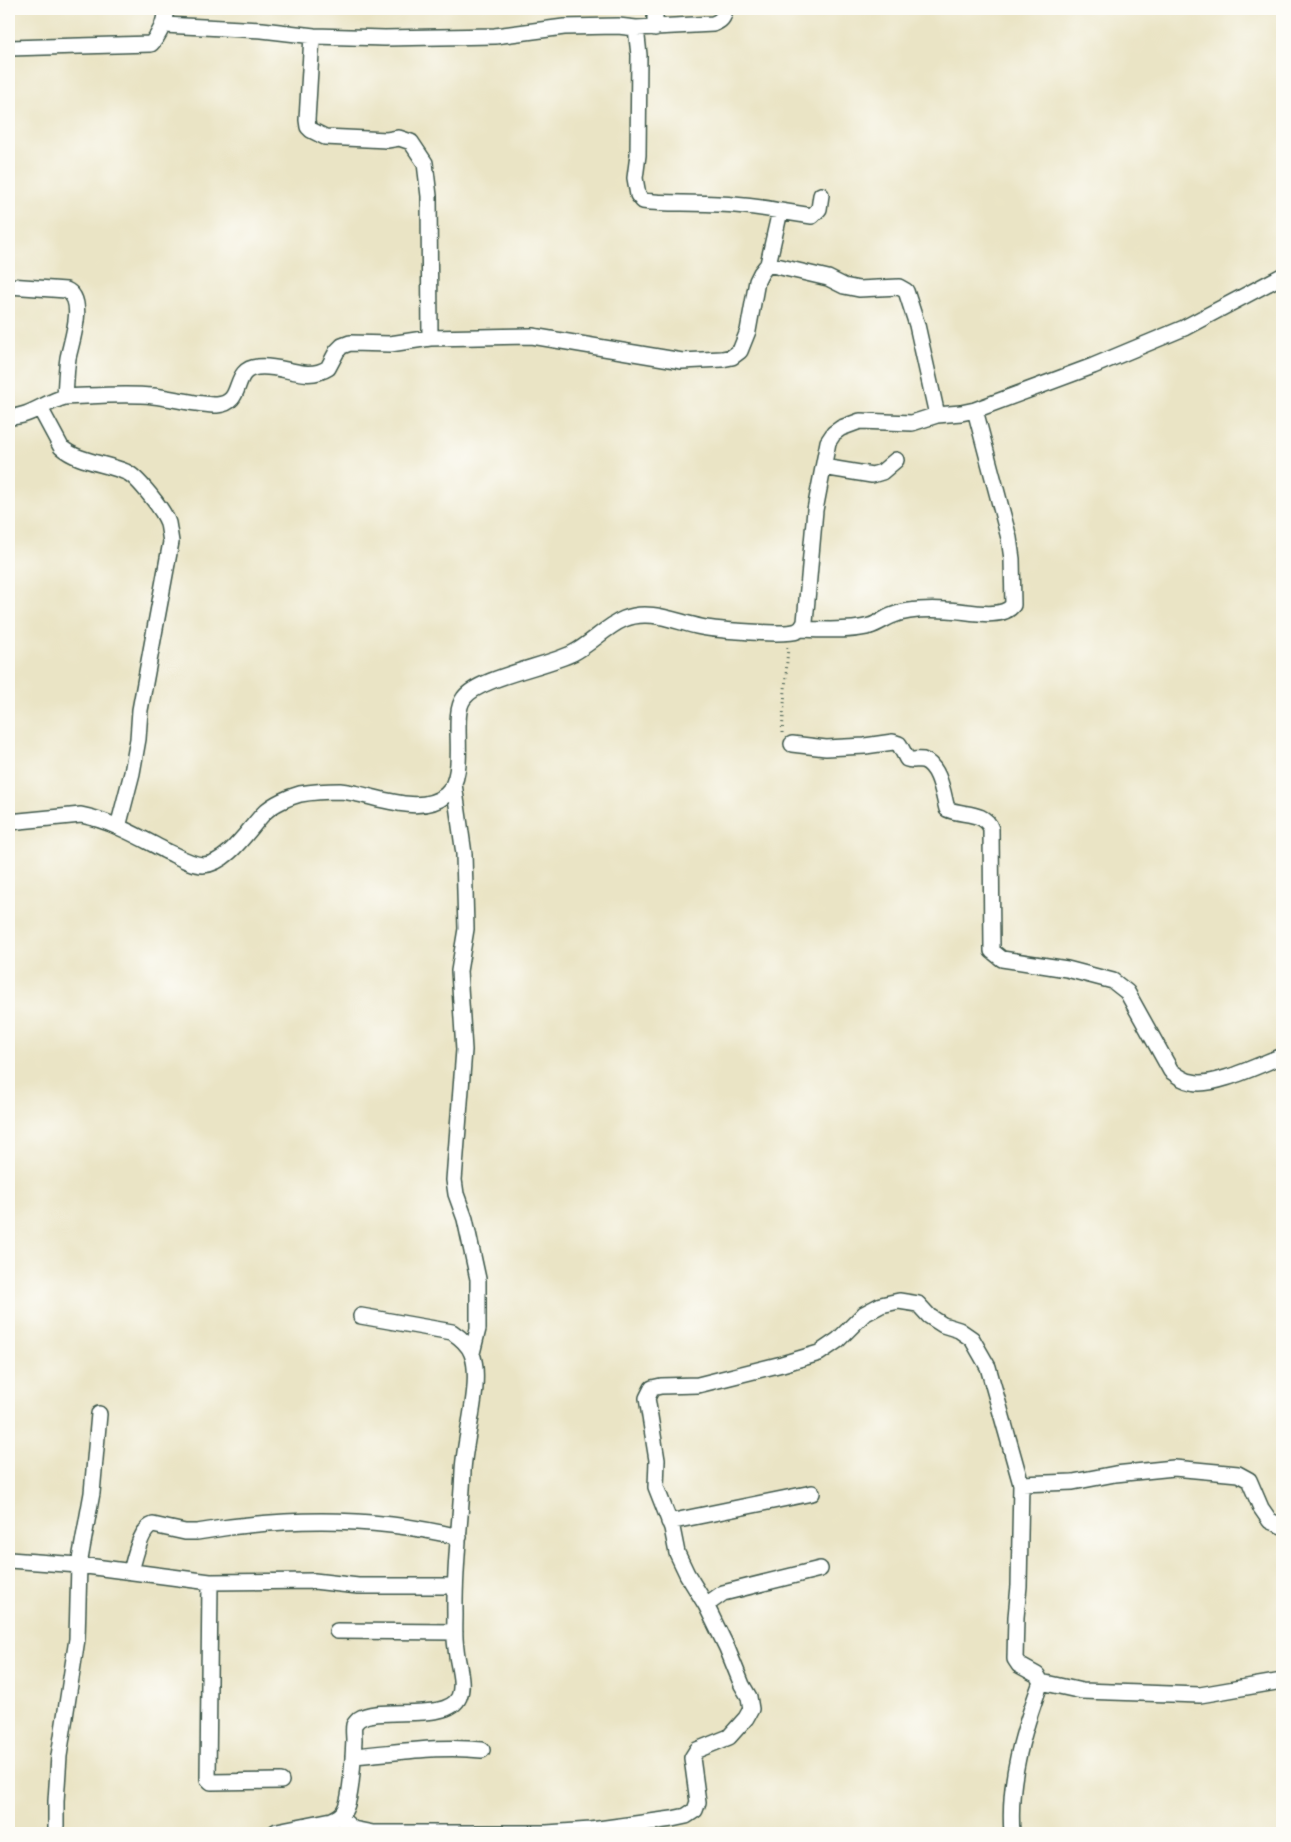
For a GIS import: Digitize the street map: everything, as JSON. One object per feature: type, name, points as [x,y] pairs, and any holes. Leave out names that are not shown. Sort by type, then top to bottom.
[{"type":"street","points":[[9,48],[151,44],[158,37],[164,25],[166,9]]},
{"type":"street","points":[[654,28],[655,9]]},
{"type":"street","points":[[164,25],[262,30],[312,36],[385,38],[495,36],[564,27],[618,26],[654,28],[713,24],[720,21],[725,14],[725,9]]},
{"type":"street","points":[[636,28],[639,54],[638,155],[635,178],[638,194],[644,202],[763,208],[812,216],[819,209],[822,195]]},
{"type":"street","points":[[312,36],[307,120],[311,130],[325,137],[387,140],[399,138],[411,142],[425,163],[429,196],[430,338]]},
{"type":"street","points":[[9,417],[24,416],[65,398],[151,396],[217,405],[232,399],[238,390],[241,375],[251,368],[261,366],[314,375],[328,368],[337,351],[342,346],[350,343],[390,344],[430,338],[532,336],[682,361],[732,357],[740,351],[748,331],[757,281],[764,267],[768,264],[780,211]]},
{"type":"street","points":[[768,264],[828,278],[844,286],[859,288],[899,287],[906,291],[917,325],[937,415]]},
{"type":"street","points":[[795,631],[805,622],[815,510],[828,442],[834,433],[841,428],[860,421],[912,423],[937,415],[975,410],[1092,366],[1184,328],[1282,276]]},
{"type":"street","points":[[9,286],[66,290],[73,296],[77,319],[68,358],[65,398]]},
{"type":"street","points":[[40,408],[65,451],[129,472],[159,506],[168,522],[171,542],[140,710],[138,739],[132,773],[118,827]]},
{"type":"street","points":[[472,1353],[478,1329],[478,1279],[465,1219],[456,1194],[454,1180],[464,1050],[459,971],[466,929],[464,854],[454,784],[459,754],[459,710],[464,698],[483,684],[574,653],[607,629],[624,619],[638,615],[656,616],[703,628],[795,631],[869,626],[902,612],[947,610],[992,614],[1004,613],[1013,605],[1012,558],[1009,538],[975,410]]},
{"type":"street","points":[[823,467],[872,474],[882,472],[896,460]]},
{"type":"street","points":[[792,744],[826,748],[893,742],[899,744],[907,759],[924,761],[932,765],[943,789],[948,809],[982,817],[990,824],[992,951],[1002,959],[1067,969],[1113,981],[1127,992],[1171,1071],[1181,1078],[1192,1083],[1212,1083],[1282,1056]]},
{"type":"street","points":[[9,822],[82,815],[92,817],[118,827],[185,860],[202,865],[219,861],[241,841],[266,810],[299,794],[340,792],[420,805],[440,799],[454,784]]},
{"type":"street","points":[[339,1817],[353,1829],[373,1833],[547,1833],[591,1830],[686,1816],[695,1810],[698,1802],[692,1758],[697,1750],[729,1737],[746,1718],[751,1709],[749,1697],[706,1606],[677,1553],[672,1528],[656,1487],[657,1460],[646,1398],[652,1388],[698,1385],[782,1364],[819,1352],[838,1340],[864,1314],[881,1305],[899,1301],[918,1304],[929,1316],[944,1325],[959,1330],[972,1339],[988,1367],[1021,1484],[1019,1586],[1016,1616],[1016,1659],[1020,1665],[1037,1675],[1042,1682],[1082,1691],[1200,1695],[1282,1681]]},
{"type":"street","points":[[274,1833],[332,1820],[339,1817],[345,1810],[349,1796],[354,1725],[359,1719],[380,1714],[415,1714],[448,1707],[456,1703],[460,1695],[461,1680],[455,1647],[454,1586],[463,1468],[474,1394],[475,1365],[472,1353],[462,1338],[452,1332],[361,1316]]},
{"type":"street","points":[[56,1833],[56,1801],[60,1756],[78,1639],[79,1565],[92,1493],[100,1414]]},
{"type":"street","points":[[1021,1484],[1074,1482],[1115,1474],[1174,1468],[1238,1474],[1249,1480],[1261,1508],[1270,1521],[1282,1526]]},
{"type":"street","points":[[669,1522],[812,1493]]},
{"type":"street","points":[[131,1571],[143,1534],[148,1527],[153,1525],[191,1532],[302,1520],[346,1521],[428,1530],[459,1537]]},
{"type":"street","points":[[9,1560],[79,1565],[210,1582],[314,1581],[358,1586],[454,1586]]},
{"type":"street","points":[[706,1606],[723,1594],[820,1569]]},
{"type":"street","points":[[210,1582],[208,1778],[211,1782],[281,1780]]},
{"type":"street","points":[[337,1631],[455,1632]]},
{"type":"street","points":[[1012,1833],[1012,1806],[1016,1762],[1024,1732],[1042,1682]]},
{"type":"street","points":[[353,1756],[422,1750],[465,1748],[482,1750]]},
{"type":"path","points":[[792,744],[785,742],[782,734],[795,631]]}]
